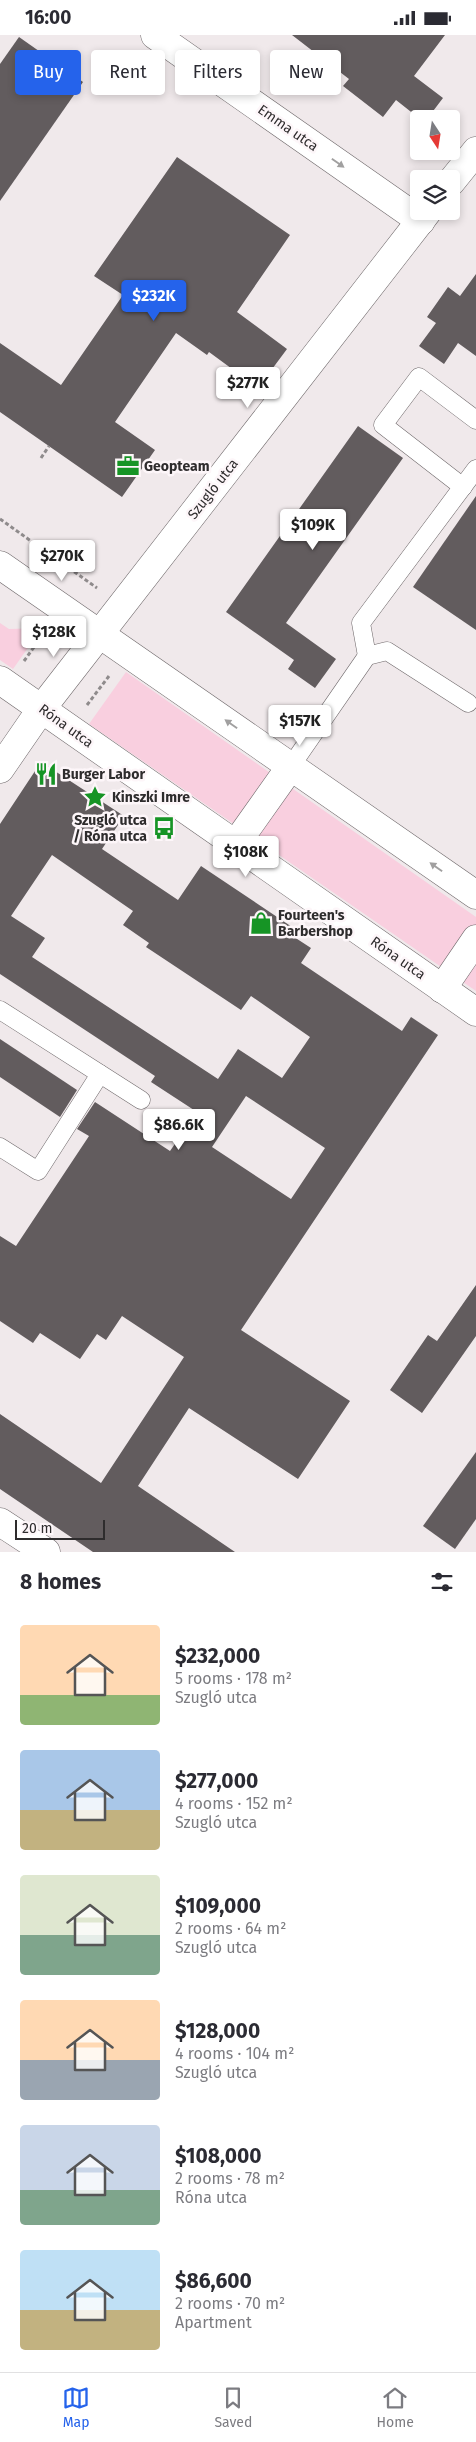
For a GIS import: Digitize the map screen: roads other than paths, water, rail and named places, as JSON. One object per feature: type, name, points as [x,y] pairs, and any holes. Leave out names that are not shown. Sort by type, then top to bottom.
[{"type":"street","name":"Emma utca","points":[[154,35],[410,206]]},
{"type":"street","points":[[460,171],[476,151]]},
{"type":"street","name":"Szugló utca","points":[[0,769],[42,708],[422,220]]},
{"type":"street","points":[[0,565],[476,895]]},
{"type":"street","name":"Róna utca","points":[[4,682],[476,1012]]},
{"type":"street","points":[[235,845],[291,766]]},
{"type":"street","points":[[442,989],[476,939]]},
{"type":"street","points":[[0,1522],[46,1552]]},
{"type":"lane","points":[[463,487],[383,425],[419,377],[476,420]]},
{"type":"lane","points":[[367,656],[361,623],[476,469]]},
{"type":"lane","points":[[291,766],[367,656],[387,651],[468,703]]},
{"type":"lane","points":[[0,1010],[141,1100]]},
{"type":"lane","points":[[2,1154],[38,1171],[100,1074]]},
{"type":"place","name":"Geopteam","points":[[128,466]]},
{"type":"place","name":"Burger Labor","points":[[46,774]]},
{"type":"place","name":"Kinszki Imre","points":[[95,797]]},
{"type":"place","name":"Szugló utca / Róna utca","points":[[164,828]]},
{"type":"place","name":"Fourteen's Barbershop","points":[[261,923]]}]
